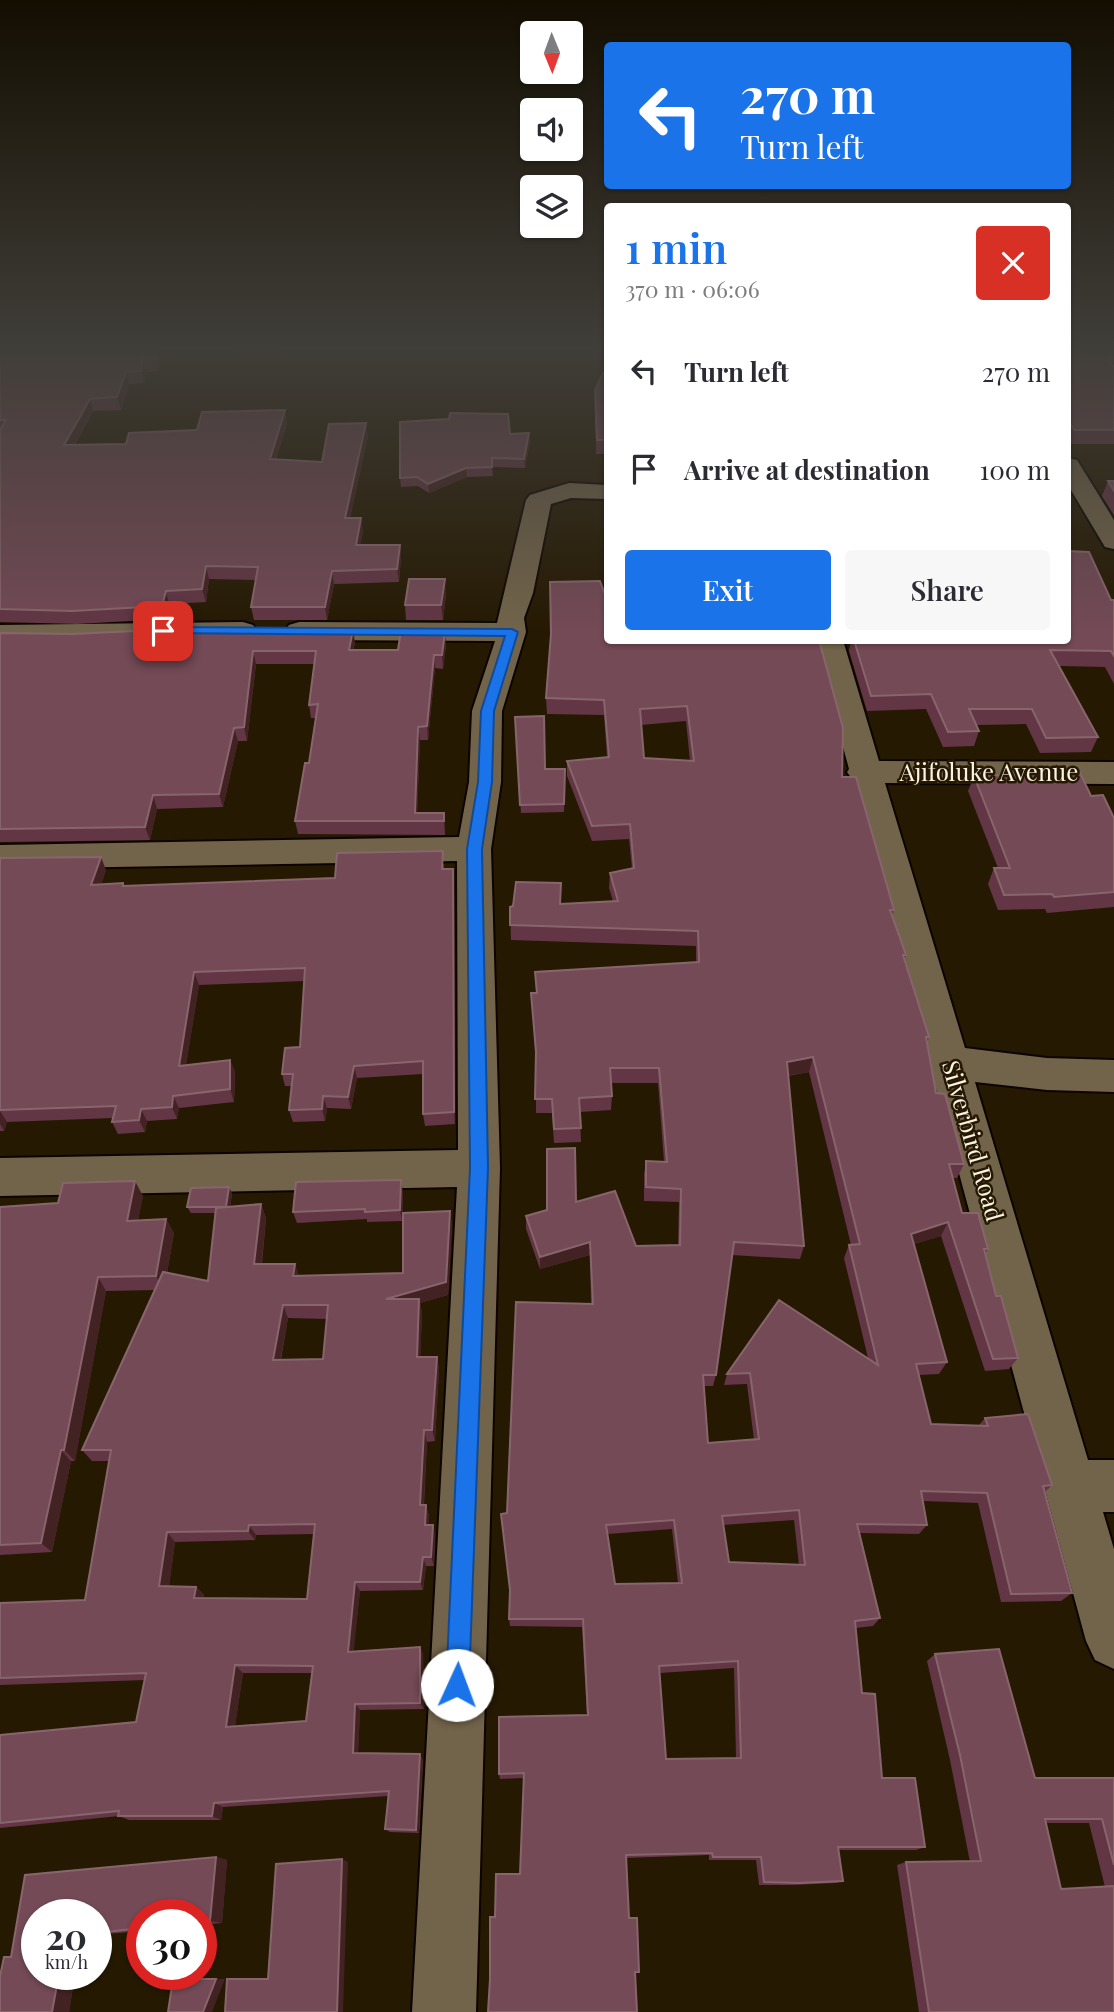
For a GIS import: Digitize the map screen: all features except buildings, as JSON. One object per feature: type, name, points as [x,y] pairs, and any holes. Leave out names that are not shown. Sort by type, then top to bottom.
[{"type":"street","points":[[1071,470],[1114,541]]},
{"type":"street","points":[[444,2012],[479,1168],[474,849],[485,782],[487,711],[512,632],[510,618],[540,500],[569,490],[604,492]]},
{"type":"street","points":[[0,634],[77,636],[163,631],[512,632]]},
{"type":"street","name":"Silverbird Road","points":[[829,644],[863,772],[950,1063],[1092,1486],[1114,1641]]},
{"type":"street","name":"Ajifoluke Avenue","points":[[863,772],[1114,773]]},
{"type":"street","points":[[0,857],[474,849]]},
{"type":"street","points":[[950,1063],[1047,1074],[1114,1076]]},
{"type":"street","points":[[0,1177],[479,1168]]},
{"type":"route","points":[[163,631],[512,632],[487,711],[485,782],[474,849],[479,1168],[457,1685]]}]
